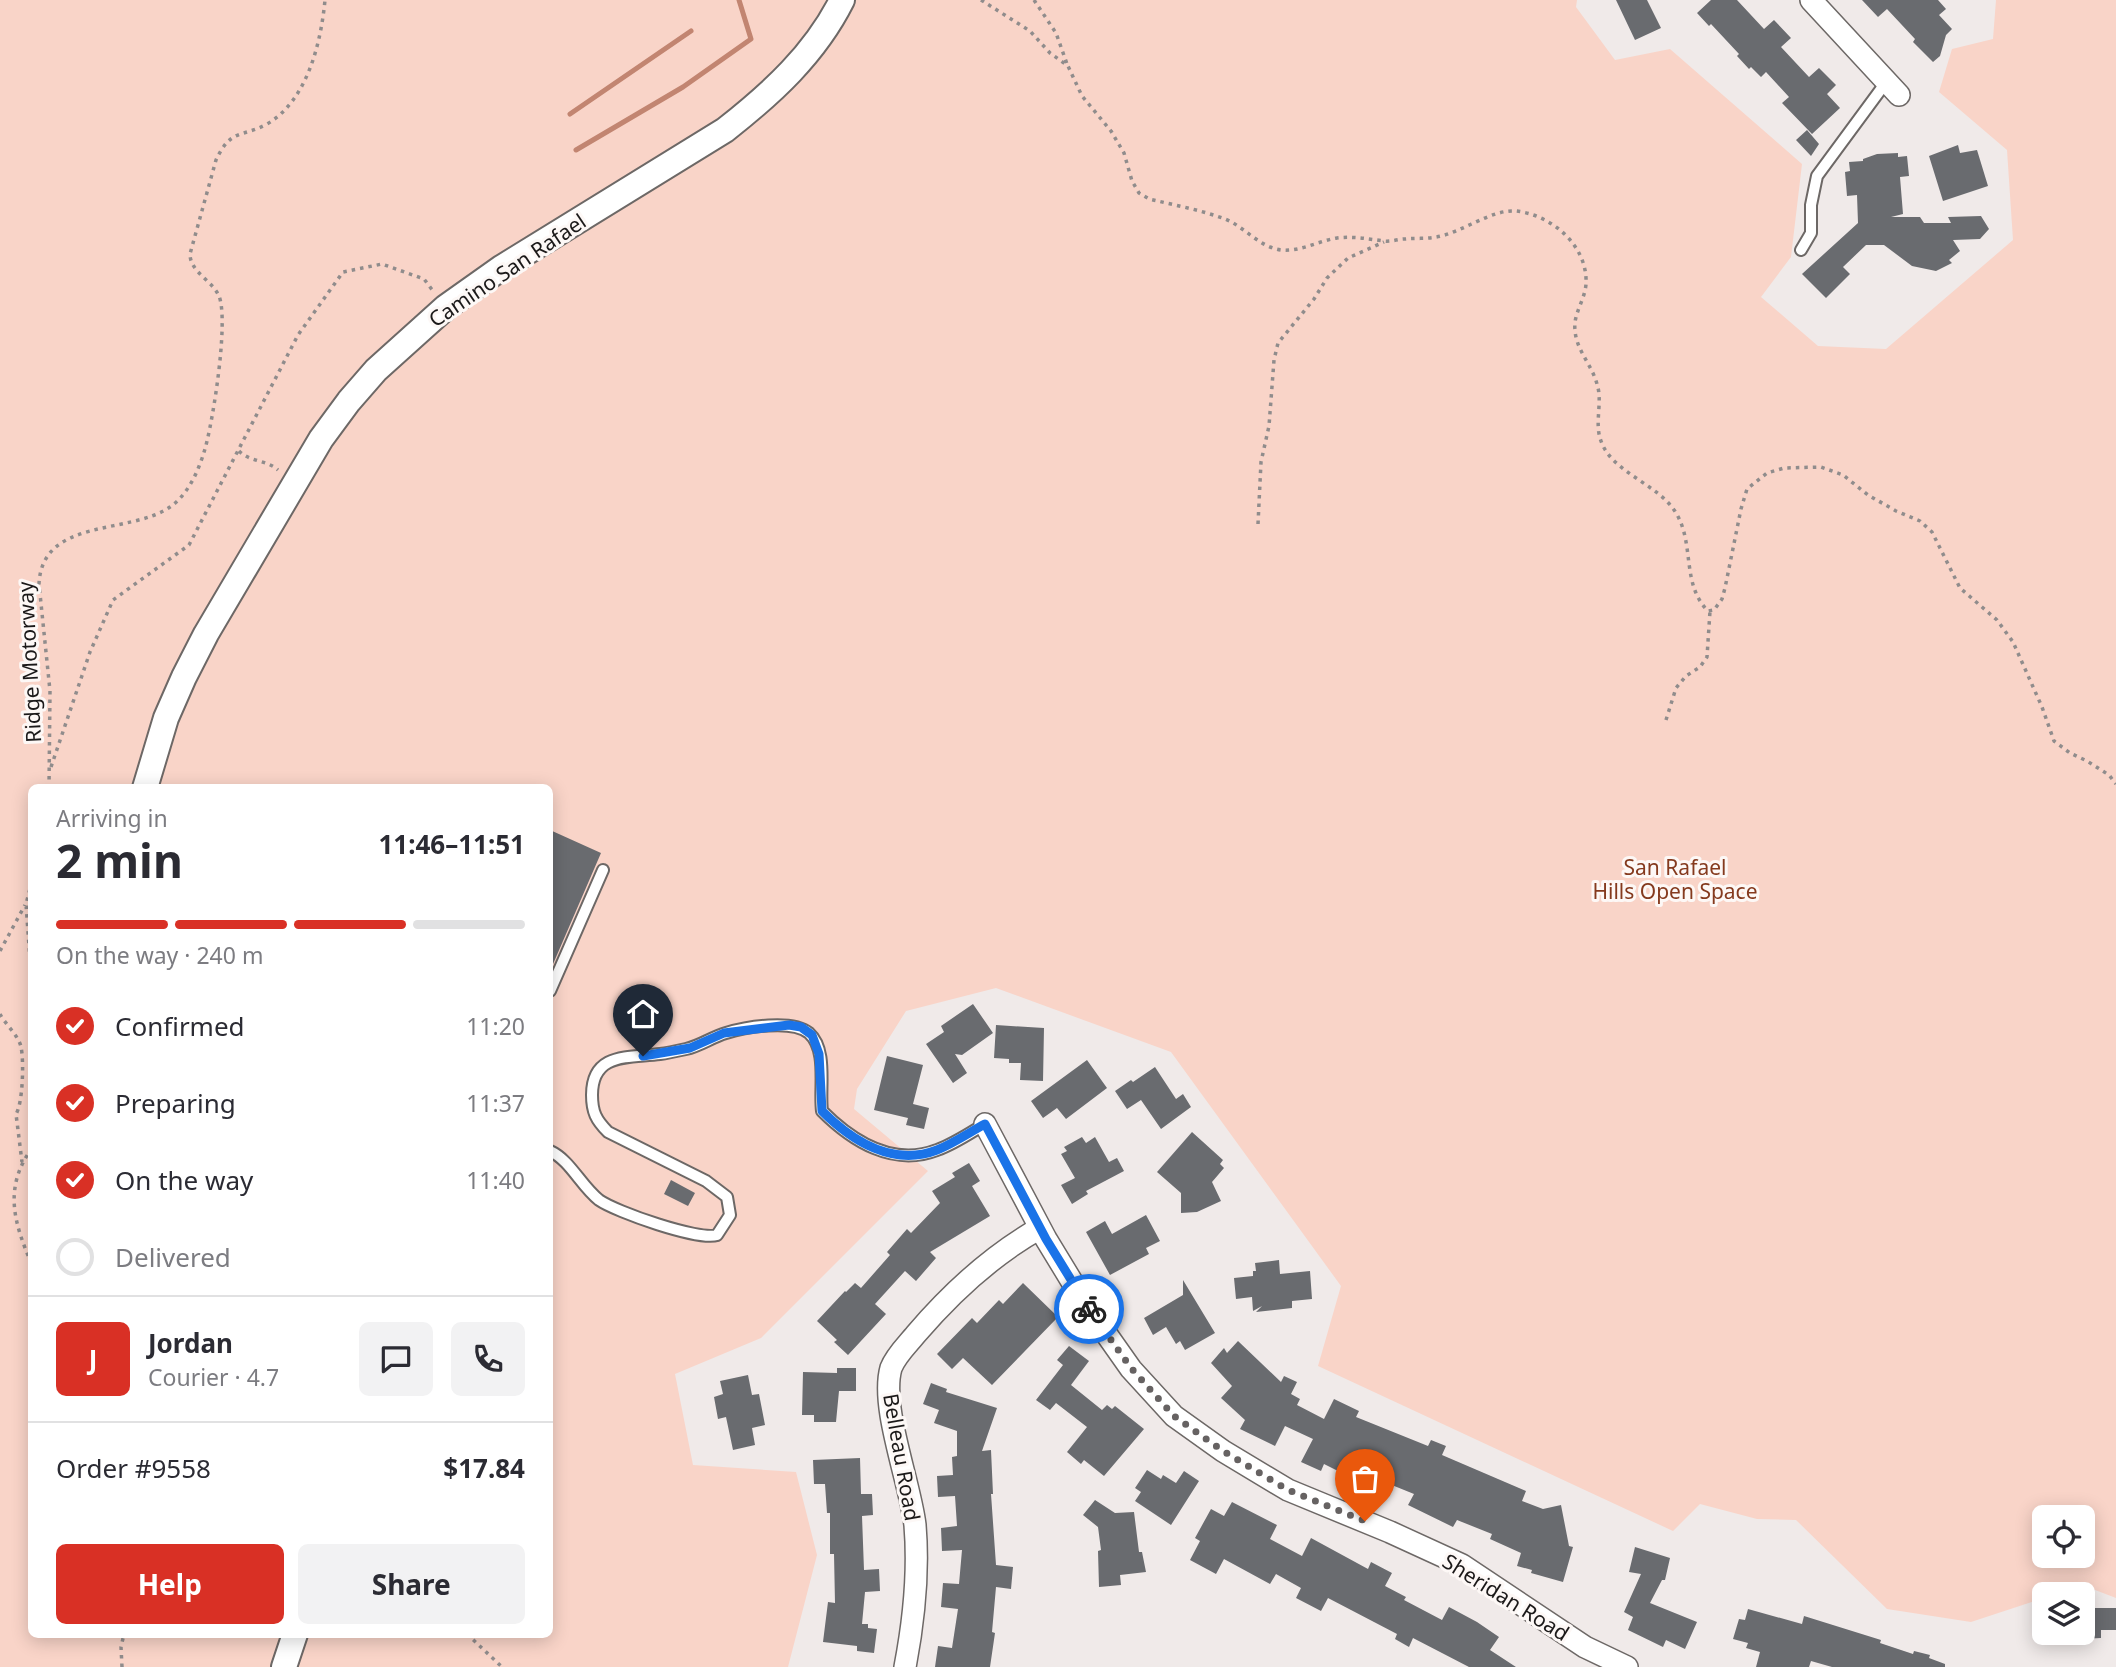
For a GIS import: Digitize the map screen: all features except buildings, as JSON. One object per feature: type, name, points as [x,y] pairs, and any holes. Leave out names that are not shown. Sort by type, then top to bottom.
[{"type":"street","name":"Camino San Rafael","points":[[146,784],[166,718],[184,677],[295,481],[349,401],[394,352],[446,307],[501,268],[725,130],[793,71],[819,38],[842,0]]},
{"type":"street","points":[[1811,0],[1893,88]]},
{"type":"street","name":"Sheridan Road","points":[[985,1124],[1040,1228],[1088,1308],[1124,1359],[1174,1416],[1223,1451],[1288,1490],[1390,1532],[1462,1566],[1585,1647],[1627,1667]]},
{"type":"street","name":"Belleau Road","points":[[905,1667],[916,1596],[915,1524],[890,1406],[891,1368],[929,1319],[984,1265],[1040,1228]]},
{"type":"street","points":[[284,1667],[294,1638]]},
{"type":"lane","points":[[1801,250],[1811,233],[1811,205],[1817,176],[1893,88]]},
{"type":"lane","points":[[553,984],[603,870]]},
{"type":"lane","points":[[553,1153],[600,1200],[611,1206],[681,1230],[707,1237],[717,1235],[730,1215],[727,1197],[706,1181],[608,1132],[597,1121],[593,1112],[594,1079],[600,1067],[611,1060],[690,1048],[724,1033],[789,1025],[801,1027],[812,1035],[819,1054],[822,1111],[839,1128],[872,1148],[891,1155],[936,1150],[985,1124]]},
{"type":"path","name":"Ridge Motorway","points":[[49,784],[50,691],[39,584],[40,569],[47,555],[61,543],[89,530],[157,515],[173,506],[195,477],[205,450],[215,407],[222,309],[215,288],[192,266],[190,254],[216,160],[223,146],[229,138],[266,124],[285,110],[307,75],[324,13],[324,0]]},
{"type":"path","points":[[981,0],[1030,32],[1050,53],[1068,66]]},
{"type":"path","points":[[1034,0],[1056,33],[1082,96],[1111,131],[1124,153],[1132,181],[1139,193],[1149,199],[1227,220],[1268,246],[1281,250],[1357,236],[1386,242],[1438,237],[1465,229],[1493,215],[1516,211],[1554,225],[1576,246],[1584,263],[1586,286],[1575,331],[1597,383],[1600,439],[1608,456],[1668,501],[1676,512],[1687,543],[1688,566],[1693,586],[1699,602],[1710,611]]},
{"type":"path","points":[[1258,524],[1261,462],[1269,426],[1274,360],[1278,343],[1314,299],[1326,278],[1348,258],[1386,242]]},
{"type":"path","name":"Ridge Motorway","points":[[50,772],[90,652],[113,600],[189,545],[298,335],[343,272],[382,264],[402,270],[424,279],[446,307]]},
{"type":"path","points":[[239,450],[245,456],[268,463],[295,481]]},
{"type":"path","points":[[1710,611],[1714,610],[1722,599],[1747,489],[1767,473],[1784,468],[1821,467],[1843,475],[1868,495],[1920,521],[1932,532],[1960,588],[1997,620],[2012,642],[2042,707],[2054,741],[2109,775],[2116,784]]},
{"type":"path","points":[[1666,720],[1676,688],[1686,676],[1700,667],[1707,657],[1710,611]]},
{"type":"path","points":[[0,951],[28,896]]},
{"type":"path","points":[[26,904],[28,932]]},
{"type":"path","points":[[0,1014],[21,1045],[20,1096],[16,1114],[22,1162]]},
{"type":"path","points":[[28,1154],[14,1183],[15,1217],[28,1254]]},
{"type":"path","points":[[122,1667],[123,1638]]},
{"type":"path","points":[[471,1638],[502,1667]]},
{"type":"green space","name":"San Rafael Hills Open Space","points":[[0,0],[1577,0],[1576,7],[1615,60],[1670,49],[1802,164],[1791,257],[1761,297],[1818,346],[1886,349],[2013,240],[2007,150],[1939,92],[1952,49],[1993,39],[1996,0],[2116,0],[2116,1598],[2095,1590],[2095,1582],[2032,1582],[2032,1602],[1971,1622],[1887,1609],[1796,1520],[1757,1519],[1700,1504],[1673,1531],[1318,1366],[1341,1286],[1171,1052],[996,988],[906,1011],[857,1089],[854,1109],[928,1171],[761,1338],[675,1374],[693,1465],[796,1472],[817,1555],[788,1667],[0,1667]]},
{"type":"waterway","points":[[576,150],[683,87],[751,39],[739,0]]},
{"type":"waterway","points":[[570,114],[691,31]]},
{"type":"way so far","points":[[1089,1309],[1131,1368],[1174,1416],[1223,1451],[1288,1490],[1365,1521]]},
{"type":"route","points":[[643,1056],[690,1048],[724,1033],[789,1025],[801,1027],[812,1035],[819,1054],[822,1111],[839,1128],[872,1148],[891,1155],[936,1150],[985,1124],[1046,1239],[1089,1309]]}]
